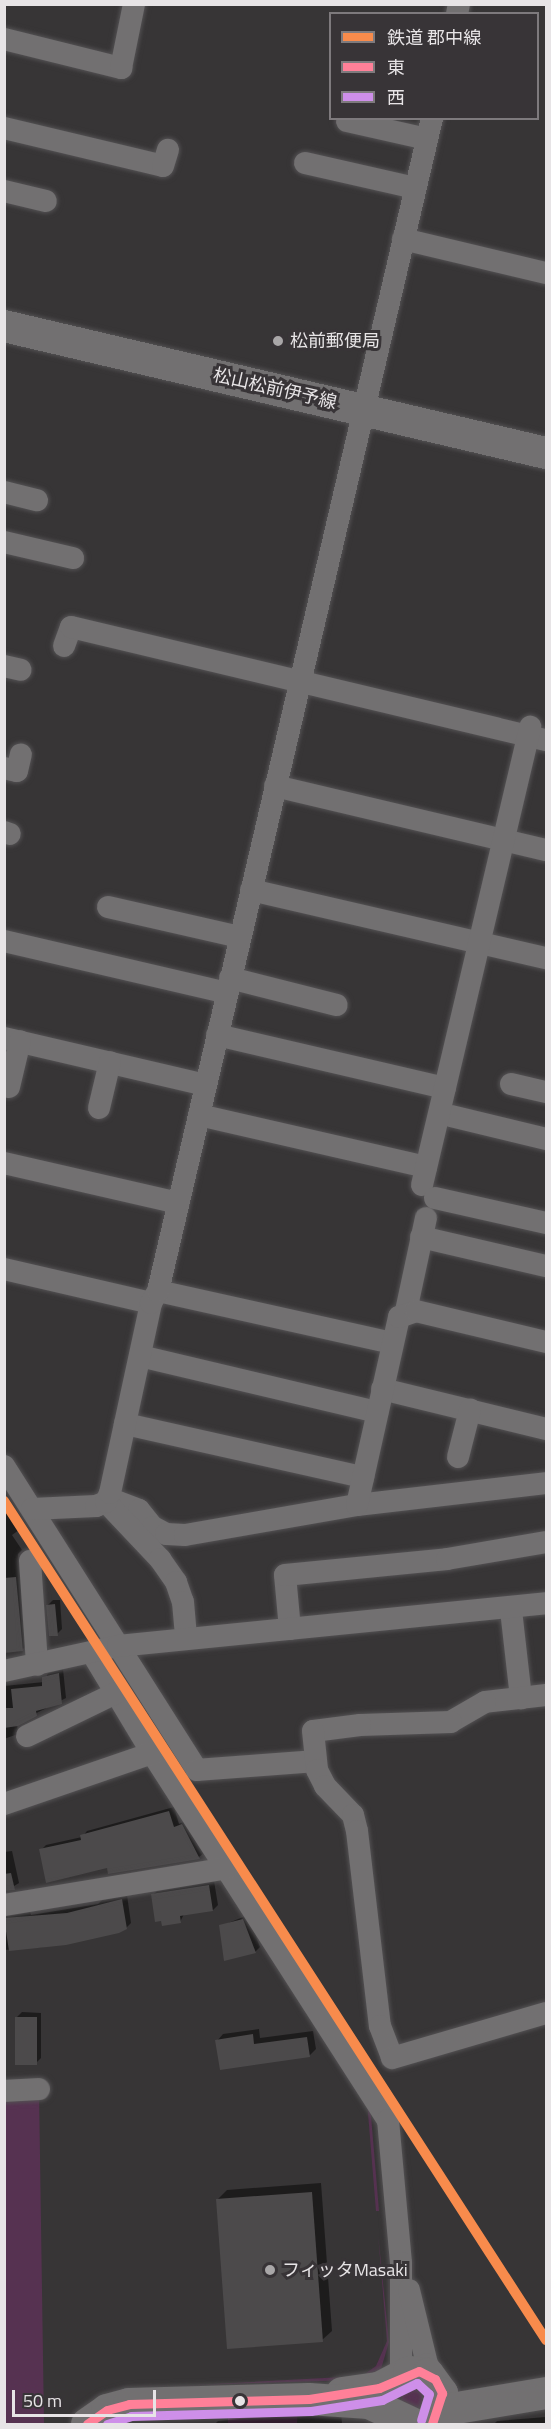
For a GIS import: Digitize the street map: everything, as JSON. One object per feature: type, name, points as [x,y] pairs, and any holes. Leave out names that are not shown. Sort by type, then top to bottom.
[{"type":"main road","name":"松山松前伊予線","points":[[4,326],[546,453]]},
{"type":"main road","points":[[309,2399],[369,2391],[398,2378]]},
{"type":"main road","points":[[398,2378],[389,2400],[421,2412]]},
{"type":"main road","points":[[87,2424],[107,2410],[129,2404],[309,2399],[369,2403],[421,2412],[539,2393]]},
{"type":"street","points":[[4,39],[120,68],[134,4]]},
{"type":"street","points":[[107,1500],[429,129],[347,121]]},
{"type":"street","points":[[4,128],[163,166],[168,150]]},
{"type":"street","points":[[305,163],[415,188]]},
{"type":"street","points":[[4,191],[46,201]]},
{"type":"street","points":[[403,239],[546,273]]},
{"type":"street","points":[[4,492],[37,500]]},
{"type":"street","points":[[4,542],[73,558]]},
{"type":"street","points":[[64,646],[71,627],[534,734],[504,840],[445,1088],[406,1311],[399,1317],[392,1343],[357,1505]]},
{"type":"street","points":[[275,786],[546,850]]},
{"type":"street","points":[[251,890],[546,958]]},
{"type":"street","points":[[108,907],[240,937]]},
{"type":"street","points":[[4,941],[337,1005]]},
{"type":"street","points":[[217,1035],[445,1088]]},
{"type":"street","points":[[9,1087],[12,1039],[206,1085]]},
{"type":"street","points":[[99,1108],[110,1062]]},
{"type":"street","points":[[511,1084],[546,1092]]},
{"type":"street","points":[[199,1114],[426,1201],[546,1266]]},
{"type":"street","points":[[452,1116],[546,1139]]},
{"type":"street","points":[[4,1163],[178,1203]]},
{"type":"street","points":[[426,1201],[546,1223]]},
{"type":"street","points":[[4,1269],[392,1343]]},
{"type":"street","points":[[406,1311],[546,1342]]},
{"type":"street","points":[[140,1356],[377,1412]]},
{"type":"street","points":[[382,1389],[546,1429]]},
{"type":"street","points":[[458,1457],[470,1410]]},
{"type":"street","points":[[125,1424],[363,1477]]},
{"type":"street","points":[[4,1466],[197,1770],[316,1761]]},
{"type":"street","points":[[32,1509],[107,1500],[139,1510],[153,1527],[166,1534],[185,1535],[357,1505],[546,1484]]},
{"type":"street","points":[[107,1500],[160,1559],[176,1582],[183,1602],[186,1638]]},
{"type":"street","points":[[290,1629],[285,1575],[447,1560],[546,1542]]},
{"type":"street","points":[[30,1561],[37,1665]]},
{"type":"street","points":[[4,1671],[118,1646],[511,1610],[546,1604]]},
{"type":"street","points":[[511,1610],[521,1698]]},
{"type":"street","points":[[93,1653],[152,1753],[388,2120],[401,2263],[398,2378]]},
{"type":"street","points":[[27,1736],[116,1692]]},
{"type":"street","points":[[546,1695],[484,1702],[452,1722],[360,1725],[314,1731],[316,1761],[325,1786],[353,1815],[357,1831],[380,2026],[392,2058],[546,2013]]},
{"type":"street","points":[[4,1804],[152,1753]]},
{"type":"street","points":[[4,1905],[227,1868]]},
{"type":"street","points":[[4,2091],[39,2089]]},
{"type":"street","points":[[401,2263],[427,2364],[421,2412]]},
{"type":"shaded area","points":[[39,2089],[44,2424],[5,2424],[5,2098]]},
{"type":"shaded area","points":[[367,2101],[370,2104],[379,2211],[376,2211]]},
{"type":"shaded area","points":[[378,2234],[389,2342],[381,2369],[368,2379],[196,2385],[362,2376],[376,2366],[387,2341]]},
{"type":"shaded area","points":[[405,2385],[429,2387],[423,2414],[400,2403]]},
{"type":"shaded area","points":[[298,2410],[297,2423],[228,2424],[228,2413]]},
{"type":"building","points":[[16,1577],[23,1651],[4,1653],[4,1578]]},
{"type":"building","points":[[55,1604],[58,1636],[49,1636],[46,1605]]},
{"type":"building","points":[[59,1673],[62,1704],[36,1711],[37,1716],[18,1726],[4,1728],[4,1708],[13,1708],[11,1689],[42,1686],[42,1677]]},
{"type":"building","points":[[169,1811],[174,1827],[182,1824],[200,1859],[108,1874],[107,1868],[46,1883],[39,1849],[81,1840],[80,1835]]},
{"type":"building","points":[[11,1873],[15,1890],[4,1891],[4,1874]]},
{"type":"building","points":[[209,1885],[213,1911],[180,1916],[181,1923],[162,1926],[161,1921],[155,1922],[151,1894]]},
{"type":"building","points":[[122,1899],[127,1929],[119,1933],[66,1945],[9,1951],[4,1918],[67,1913]]},
{"type":"building","points":[[243,1919],[256,1953],[224,1961],[219,1925]]},
{"type":"building","points":[[15,2017],[37,2017],[37,2065],[15,2065]]},
{"type":"building","points":[[253,2034],[254,2044],[307,2037],[310,2057],[220,2070],[215,2040]]},
{"type":"building","name":"フィッタMasaki","points":[[312,2192],[323,2342],[227,2349],[216,2199]]},
{"type":"rail line","name":"郡中線","points":[[4,1501],[546,2340]]},
{"type":"transit line","name":"東","points":[[87,2424],[107,2410],[129,2404],[309,2399],[379,2388],[419,2371],[435,2379],[442,2393],[432,2424]]},
{"type":"transit line","name":"西","points":[[107,2424],[131,2416],[311,2411],[382,2400],[417,2383],[429,2394],[421,2420]]},
{"type":"place","name":"松前郵便局","points":[[278,341]]},
{"type":"place","name":"フィッタMasaki","points":[[270,2270]]}]
